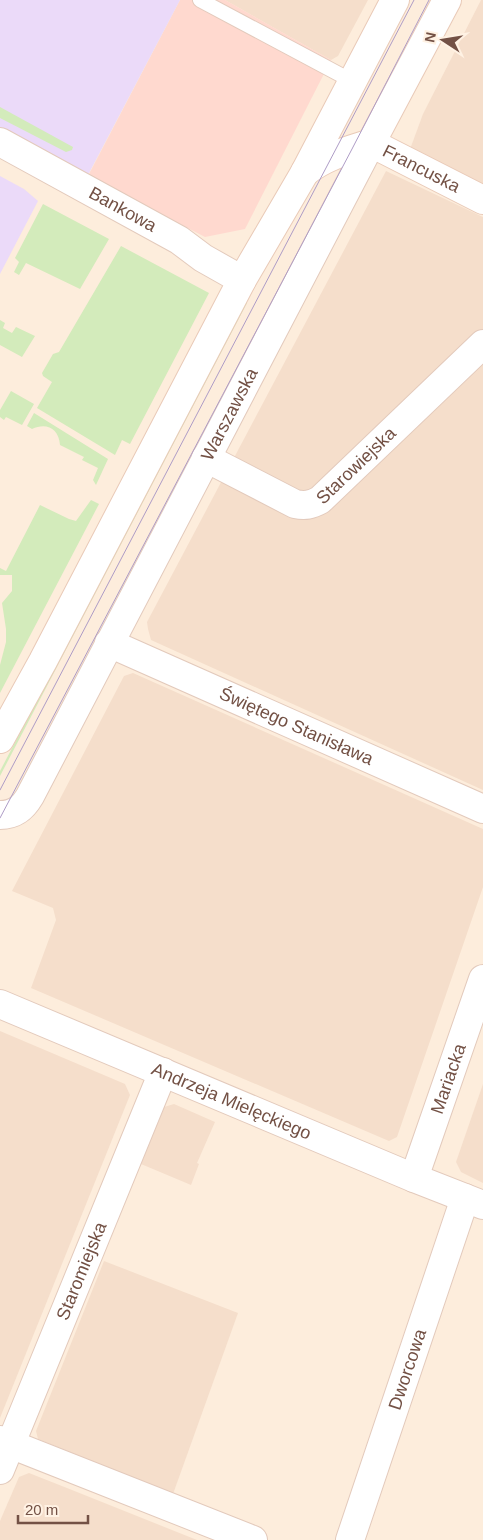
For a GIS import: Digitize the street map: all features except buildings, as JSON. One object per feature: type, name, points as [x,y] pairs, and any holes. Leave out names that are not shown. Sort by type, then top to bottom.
[{"type":"street","points":[[0,739],[43,661],[242,280],[305,172],[395,0]]},
{"type":"street","name":"Warszawska","points":[[0,815],[13,813],[20,810],[26,804],[447,0]]},
{"type":"street","name":"Bankowa","points":[[0,142],[179,240],[203,258],[242,280]]},
{"type":"street","name":"Francuska","points":[[305,172],[333,154],[371,143],[483,200]]},
{"type":"street","name":"Starowiejska","points":[[206,458],[296,504],[313,504],[320,500],[483,344]]},
{"type":"street","name":"Świętego Stanisława","points":[[110,643],[483,809]]},
{"type":"street","name":"Mariacka","points":[[414,1178],[483,979]]},
{"type":"street","name":"Andrzeja Mielęckiego","points":[[0,1004],[414,1178],[474,1201]]},
{"type":"street","name":"Staromiejska","points":[[0,1470],[5,1442],[163,1072]]},
{"type":"street","name":"Dworcowa","points":[[350,1540],[474,1201]]},
{"type":"street","points":[[5,1442],[253,1540]]},
{"type":"lane","points":[[200,0],[352,81]]},
{"type":"shaded area","points":[[0,0],[180,0],[88,175],[0,130]]},
{"type":"shaded area","points":[[180,0],[225,0],[331,60],[245,229],[205,237],[88,176]]},
{"type":"shaded area","points":[[225,0],[368,0],[338,56],[331,60]]},
{"type":"shaded area","points":[[481,0],[483,0],[483,191],[409,152],[423,114]]},
{"type":"shaded area","points":[[386,171],[483,217],[483,790],[151,640],[148,629],[147,622]]},
{"type":"shaded area","points":[[0,176],[24,189],[38,201],[0,274]]},
{"type":"shaded area","points":[[133,673],[483,829],[483,887],[397,1137],[389,1141],[31,988],[56,920],[53,908],[12,891],[124,676]]},
{"type":"shaded area","points":[[0,1031],[125,1084],[130,1095],[0,1418]]},
{"type":"shaded area","points":[[483,1084],[483,1183],[461,1172],[456,1162]]},
{"type":"shaded area","points":[[174,1104],[215,1122],[197,1163],[199,1164],[191,1185],[141,1164],[164,1107]]},
{"type":"shaded area","points":[[104,1261],[238,1313],[173,1494],[38,1439],[36,1431]]},
{"type":"shaded area","points":[[29,1473],[197,1540],[0,1540],[0,1521],[19,1477]]},
{"type":"green space","points":[[0,107],[73,147],[72,150],[66,152],[0,118]]},
{"type":"green space","points":[[43,204],[109,239],[80,289],[26,263],[19,275],[14,272],[19,262],[15,258]]},
{"type":"green space","points":[[121,246],[209,293],[130,444],[122,440],[115,455],[37,408],[52,382],[43,376],[42,373],[53,354],[59,352]]},
{"type":"green space","points":[[247,301],[247,303],[0,776],[0,771]]},
{"type":"green space","points":[[0,320],[5,323],[3,328],[12,333],[16,327],[35,336],[22,357],[0,345]]},
{"type":"green space","points":[[11,391],[34,404],[22,425],[6,417],[4,420],[0,417],[0,410]]},
{"type":"green space","points":[[34,413],[108,459],[96,485],[93,480],[98,468],[82,460],[84,457],[60,445],[57,434],[51,428],[42,426],[32,429],[27,426]]},
{"type":"green space","points":[[91,500],[99,504],[0,693],[0,665],[6,642],[2,603],[12,591],[12,575],[0,575],[0,568],[6,571],[40,505],[76,521]]},
{"type":"tram line","points":[[0,790],[414,0]]},
{"type":"tram line","points":[[0,818],[429,0]]}]
